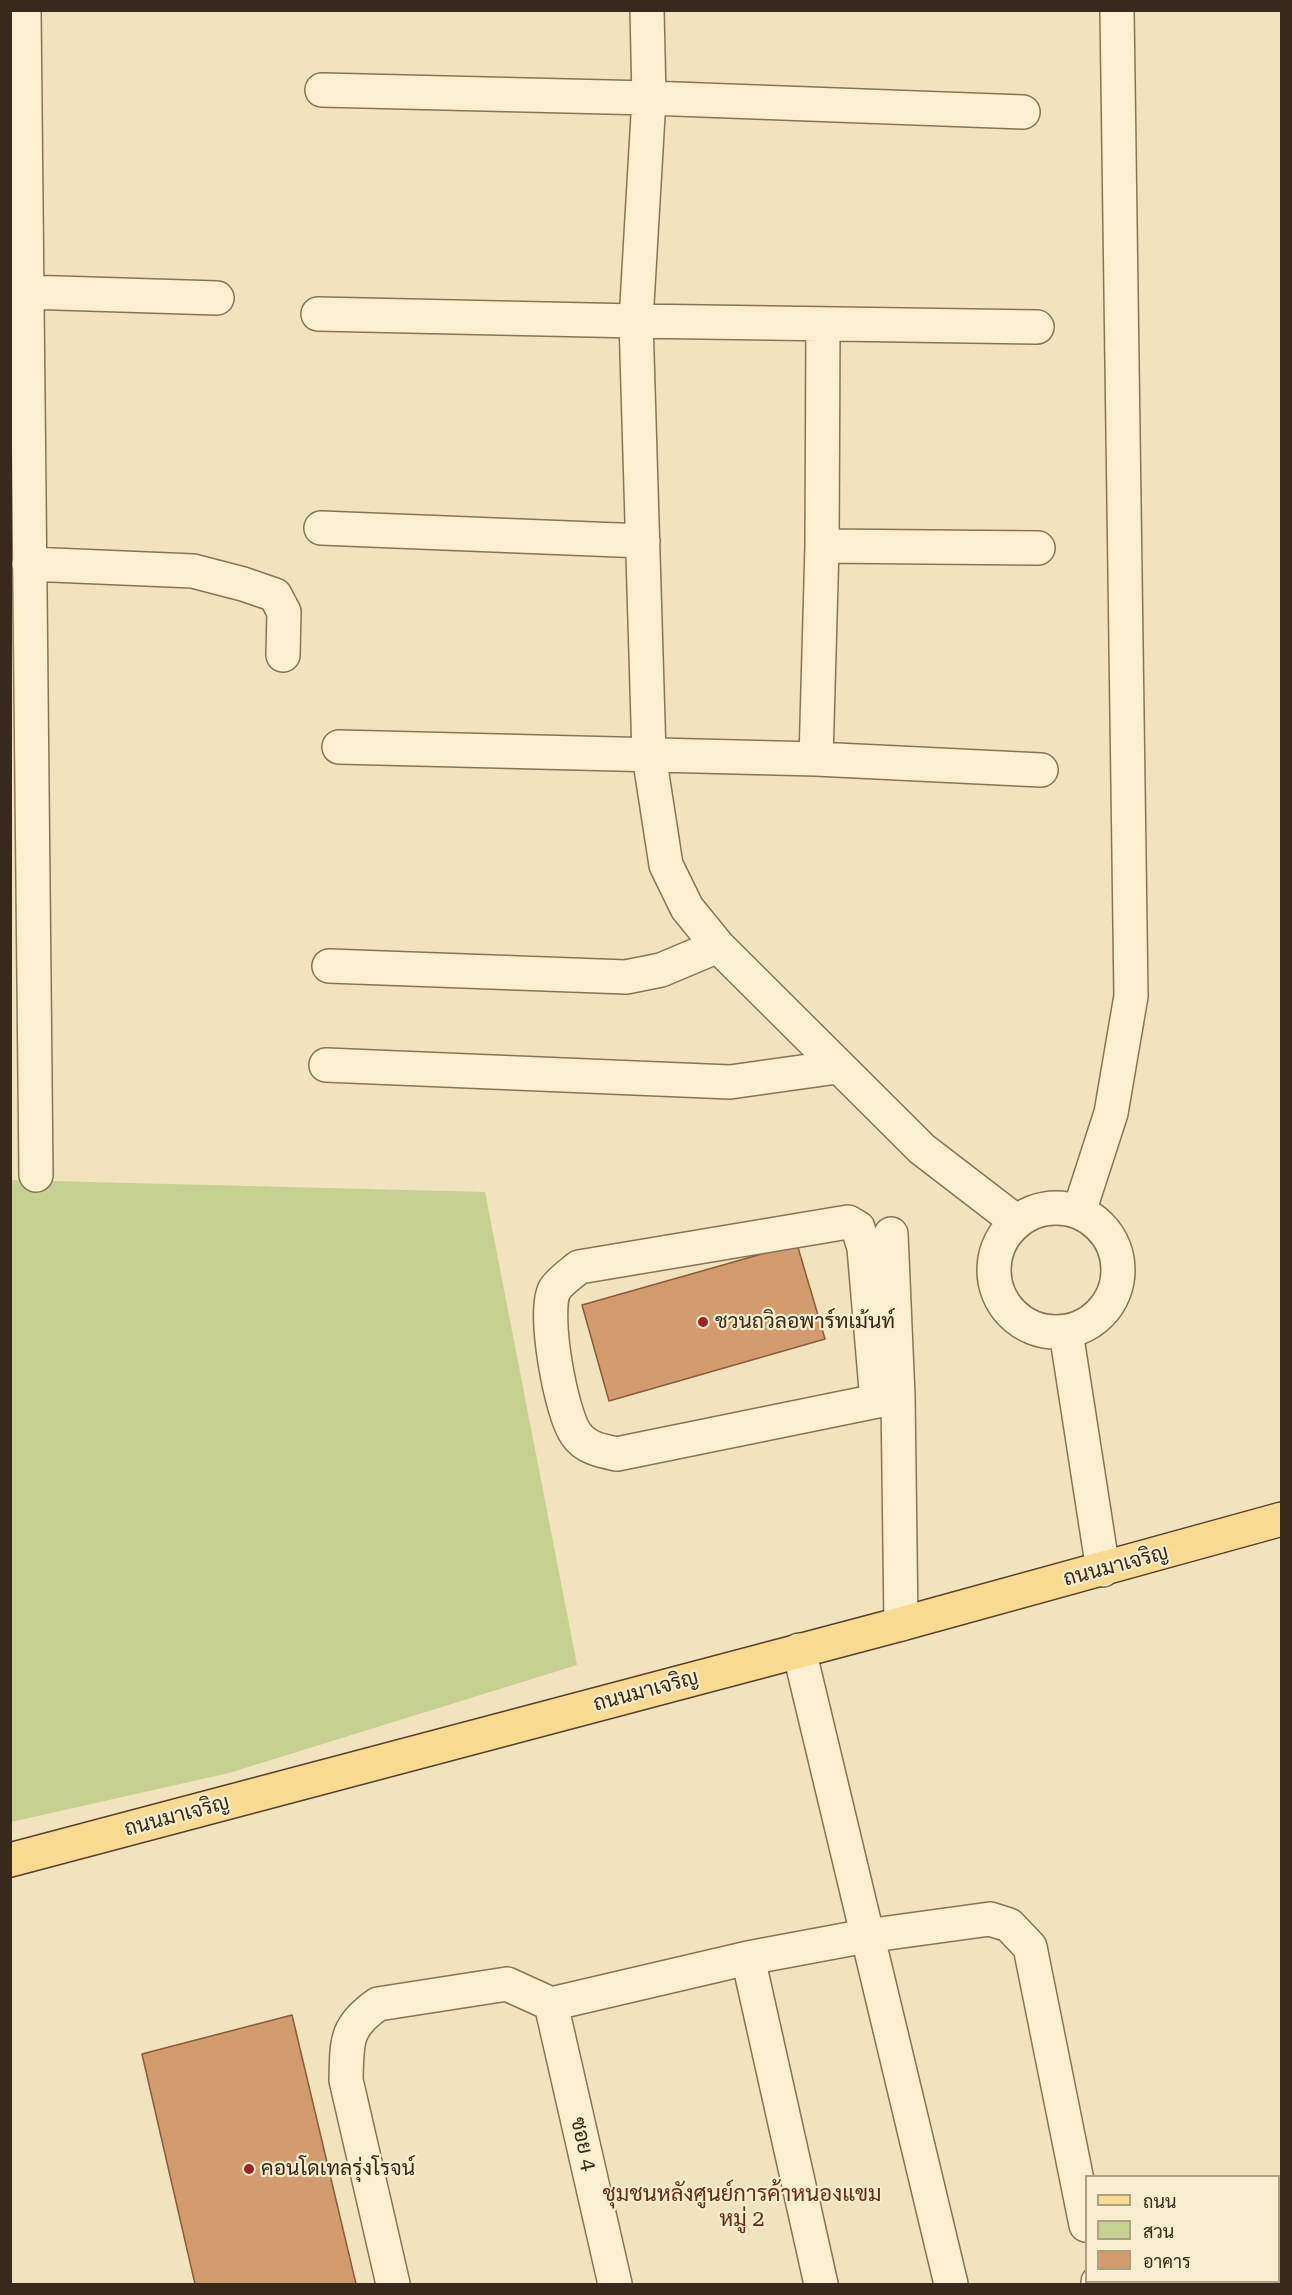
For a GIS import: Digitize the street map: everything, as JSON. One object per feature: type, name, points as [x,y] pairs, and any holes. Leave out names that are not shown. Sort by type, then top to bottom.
[{"type":"main road","name":"ถนนมาเจริญ","points":[[10,1860],[1103,1570],[1281,1519]]},
{"type":"street","points":[[24,10],[29,564],[21,810],[36,1175]]},
{"type":"street","points":[[647,10],[649,98],[636,321],[649,755],[666,865],[687,908],[718,946],[837,1067],[922,1149],[1017,1222]]},
{"type":"street","points":[[1079,1212],[1111,1113],[1131,996],[1118,10]]},
{"type":"street","points":[[322,90],[649,98],[1023,112]]},
{"type":"street","points":[[26,292],[217,298]]},
{"type":"street","points":[[318,314],[1037,327]]},
{"type":"street","points":[[816,759],[822,546],[823,324]]},
{"type":"street","points":[[321,528],[643,541]]},
{"type":"street","points":[[822,546],[1038,548]]},
{"type":"street","points":[[29,564],[193,571],[275,595],[284,612],[283,655]]},
{"type":"street","points":[[339,747],[816,759],[1041,770]]},
{"type":"street","points":[[329,966],[626,977],[662,970],[718,946]]},
{"type":"street","points":[[326,1065],[730,1082],[837,1067]]},
{"type":"street","points":[[1058,1208],[1079,1212],[1096,1223],[1110,1238],[1117,1257],[1118,1277],[1113,1297],[1102,1313],[1085,1325],[1066,1332],[1046,1332],[1026,1325],[1011,1312],[999,1295],[994,1276],[996,1256],[1004,1237],[1017,1222],[1036,1212],[1058,1208]]},
{"type":"street","points":[[848,1222],[858,1228],[864,1248],[888,1398],[617,1454],[596,1450],[576,1435],[562,1402],[549,1319],[554,1290],[579,1267],[848,1222]]},
{"type":"street","points":[[891,1234],[888,1398],[901,1624]]},
{"type":"street","points":[[1066,1332],[1103,1570]]},
{"type":"street","points":[[799,1650],[951,2284]]},
{"type":"street","points":[[393,2284],[346,2080],[346,2056],[350,2031],[362,2015],[378,2004],[507,1984],[550,2004],[748,1958],[866,1936],[990,1919],[1009,1924],[1029,1947],[1085,2220]]},
{"type":"street","points":[[748,1958],[821,2284]]},
{"type":"street","name":"ซอย 4","points":[[550,2004],[615,2284]]},
{"type":"green space","points":[[11,1180],[485,1192],[577,1665],[229,1773],[11,1822]]},
{"type":"building","name":"ชวนถวิลอพาร์ทเม้นท์","points":[[797,1244],[825,1339],[609,1401],[582,1305]]},
{"type":"building","name":"คอนโดเทลรุ่งโรจน์","points":[[292,2015],[356,2284],[195,2284],[142,2054]]},
{"type":"place","name":"ชวนถวิลอพาร์ทเม้นท์","points":[[703,1322]]},
{"type":"place","name":"คอนโดเทลรุ่งโรจน์","points":[[249,2169]]},
{"type":"district","name":"ชุมชนหลังศูนย์การค้าหนองแขม หมู่ 2","points":[[742,2208]]}]
